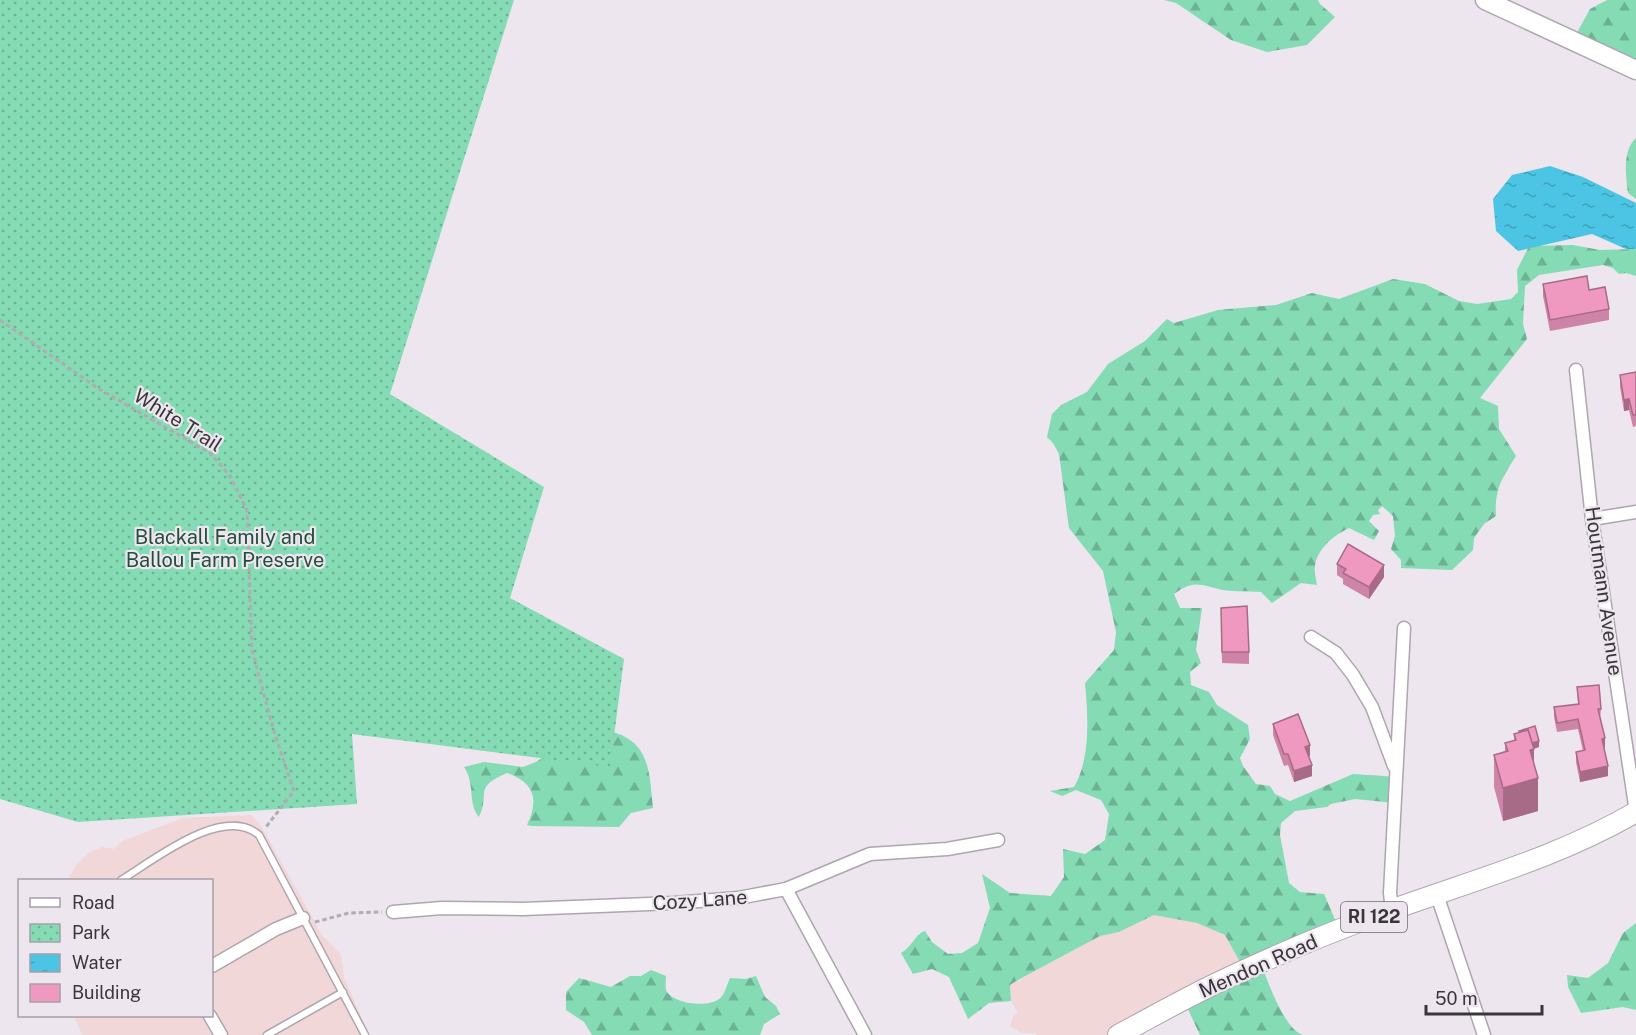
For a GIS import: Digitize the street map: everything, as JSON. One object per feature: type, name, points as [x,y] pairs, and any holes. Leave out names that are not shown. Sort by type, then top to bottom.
[{"type":"main road","name":"Mendon Road","points":[[1118,1035],[1218,982],[1304,943],[1541,858],[1607,829],[1636,812]]},
{"type":"street","points":[[1485,0],[1636,70]]},
{"type":"street","name":"Houtmann Avenue","points":[[1576,370],[1592,519],[1636,812]]},
{"type":"street","points":[[1592,519],[1636,512]]},
{"type":"street","points":[[1392,910],[1390,893],[1404,628]]},
{"type":"street","points":[[1311,637],[1336,652],[1353,675],[1372,707],[1396,770]]},
{"type":"street","name":"Cozy Lane","points":[[393,912],[442,908],[523,909],[674,903],[763,895],[786,889],[870,854],[947,849],[998,840]]},
{"type":"street","points":[[786,889],[865,1035]]},
{"type":"street","points":[[1437,895],[1484,1035]]},
{"type":"street","points":[[213,965],[276,928],[305,922]]},
{"type":"street","points":[[211,1017],[221,1035]]},
{"type":"lane","points":[[123,879],[192,836],[220,827],[237,825],[250,828],[259,836],[365,1035]]},
{"type":"lane","points":[[267,1035],[343,992]]},
{"type":"path","name":"White Trail","points":[[0,320],[99,389],[210,453],[230,476],[247,510],[252,651],[275,735],[294,791],[259,836]]},
{"type":"path","points":[[305,922],[349,913],[393,912]]},
{"type":"shaded area","points":[[251,815],[260,824],[322,935],[341,954],[344,977],[369,1035],[82,1035],[74,1017],[213,1017],[213,879],[69,879],[76,865],[90,852],[102,847],[114,849],[122,841],[183,818]]},
{"type":"shaded area","points":[[1154,915],[1197,923],[1225,935],[1245,971],[1124,1035],[1037,1035],[1022,1033],[1010,1026],[1014,1015],[1018,1013],[1011,1001],[1010,985],[1100,936],[1119,932]]},
{"type":"green space","name":"Blackall Family and Ballou Farm Preserve","points":[[0,0],[514,0],[390,394],[544,487],[510,598],[624,659],[610,767],[352,734],[357,804],[78,822],[0,799]]},
{"type":"green space","points":[[1164,0],[1318,0],[1335,17],[1307,45],[1267,52],[1231,40],[1176,3]]},
{"type":"green space","points":[[1607,0],[1636,0],[1636,71],[1573,40],[1590,9]]},
{"type":"green space","points":[[1636,138],[1636,199],[1628,193],[1626,171],[1627,156]]},
{"type":"green space","points":[[1573,245],[1600,250],[1636,249],[1636,276],[1626,273],[1619,274],[1613,268],[1603,265],[1539,275],[1525,286],[1523,324],[1527,339],[1480,398],[1498,406],[1499,429],[1516,456],[1500,484],[1496,499],[1496,516],[1484,524],[1474,538],[1473,550],[1452,570],[1401,568],[1401,560],[1391,549],[1395,536],[1393,516],[1382,506],[1378,510],[1380,514],[1373,515],[1369,521],[1379,531],[1374,540],[1349,528],[1338,534],[1323,548],[1315,566],[1317,585],[1301,583],[1272,603],[1261,592],[1228,591],[1198,584],[1187,586],[1174,594],[1180,608],[1202,608],[1196,650],[1201,663],[1190,672],[1191,685],[1209,692],[1217,705],[1248,725],[1250,739],[1240,758],[1256,784],[1270,786],[1275,794],[1290,801],[1353,774],[1398,777],[1395,803],[1355,799],[1327,807],[1295,811],[1281,823],[1280,835],[1289,883],[1300,892],[1324,894],[1340,931],[1262,967],[1284,1016],[1296,1031],[1303,1035],[1200,1035],[1186,1005],[1245,971],[1225,935],[1197,923],[1154,915],[1119,932],[1100,936],[1018,980],[1010,985],[1011,1001],[989,1003],[968,1019],[949,977],[932,969],[913,974],[901,953],[925,931],[932,942],[948,954],[962,953],[978,943],[990,908],[982,874],[1010,893],[1051,896],[1064,877],[1063,849],[1085,854],[1105,840],[1109,814],[1101,800],[1076,790],[1062,796],[1050,791],[1074,787],[1079,776],[1087,736],[1085,683],[1114,650],[1116,632],[1103,571],[1069,528],[1059,454],[1047,437],[1052,414],[1061,405],[1087,392],[1108,364],[1145,341],[1167,319],[1174,323],[1218,310],[1276,305],[1312,293],[1339,299],[1393,279],[1425,284],[1459,301],[1477,304],[1511,299],[1518,292],[1517,270],[1529,246]]},
{"type":"green space","points":[[600,729],[616,733],[637,746],[647,767],[653,808],[631,813],[619,827],[531,826],[527,825],[533,808],[532,793],[524,782],[507,773],[496,778],[486,787],[479,817],[475,812],[470,780],[464,767],[484,762],[523,767],[536,762],[575,733]]},
{"type":"green space","points":[[1636,923],[1636,1010],[1623,1007],[1581,1013],[1568,987],[1567,975],[1588,978],[1608,963],[1623,933]]},
{"type":"green space","points":[[651,970],[666,976],[666,990],[675,999],[699,1004],[719,999],[730,978],[746,979],[756,976],[765,997],[776,1006],[780,1014],[764,1024],[760,1035],[592,1035],[584,1022],[566,1010],[566,992],[579,978],[611,987],[630,976],[641,976]]},
{"type":"water","points":[[1550,166],[1583,177],[1636,203],[1636,249],[1626,249],[1592,234],[1518,251],[1496,231],[1493,199],[1512,175]]},
{"type":"building","points":[[1587,276],[1589,290],[1605,287],[1609,309],[1550,320],[1543,284]]},
{"type":"building","points":[[1636,372],[1636,415],[1633,415],[1629,399],[1624,400],[1620,375]]},
{"type":"building","points":[[1348,544],[1384,565],[1369,587],[1343,573],[1346,569],[1337,564]]},
{"type":"building","points":[[1247,606],[1249,652],[1222,652],[1221,608]]},
{"type":"building","points":[[1599,685],[1601,709],[1598,709],[1605,738],[1602,739],[1608,766],[1580,772],[1576,752],[1585,750],[1578,719],[1557,723],[1554,707],[1579,704],[1577,687]]},
{"type":"building","points":[[1298,714],[1310,745],[1305,747],[1312,765],[1294,771],[1288,754],[1284,754],[1273,724]]},
{"type":"building","points":[[1535,726],[1539,741],[1532,743],[1528,730],[1519,731]]},
{"type":"building","points":[[1528,730],[1534,749],[1530,750],[1538,778],[1503,788],[1494,755],[1508,751],[1505,743],[1516,740],[1514,734]]}]
